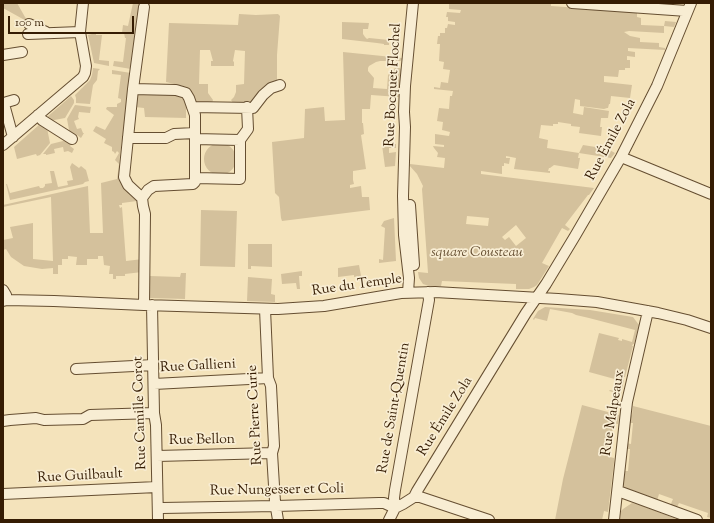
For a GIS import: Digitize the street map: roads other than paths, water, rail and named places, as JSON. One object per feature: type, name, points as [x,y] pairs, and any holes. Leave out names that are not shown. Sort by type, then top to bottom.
[{"type":"street","points":[[3,145],[83,77],[86,66],[80,32],[83,3]]},
{"type":"street","name":"Rue Bocquet Flochel","points":[[412,292],[404,235],[403,196],[405,86],[413,3]]},
{"type":"street","points":[[572,3],[689,7]]},
{"type":"street","points":[[133,89],[176,90],[186,93],[194,115],[196,178],[193,184],[154,186],[148,190],[142,198],[128,185],[124,178],[133,89],[144,7]]},
{"type":"street","name":"Rue Émile Zola","points":[[395,508],[414,497],[526,313],[546,284],[621,157],[657,86],[689,7]]},
{"type":"street","points":[[28,29],[48,33],[80,32]]},
{"type":"street","points":[[3,56],[22,52]]},
{"type":"street","points":[[192,107],[253,108],[263,94],[271,88],[280,85]]},
{"type":"street","points":[[13,137],[4,104],[14,100]]},
{"type":"street","points":[[196,178],[240,179],[240,140],[248,129],[247,108]]},
{"type":"street","points":[[38,115],[42,120],[72,139]]},
{"type":"street","points":[[128,137],[166,138],[174,134],[240,140]]},
{"type":"street","points":[[621,157],[711,194]]},
{"type":"street","name":"Rue Bocquet Flochel","points":[[404,168],[407,178],[415,270],[412,292]]},
{"type":"street","name":"Rue Camille Corot","points":[[142,198],[145,214],[148,305],[154,384],[158,520]]},
{"type":"street","points":[[407,258],[415,270]]},
{"type":"street","points":[[3,290],[6,295],[5,301]]},
{"type":"street","name":"Rue du Temple","points":[[5,301],[296,308],[324,306],[412,292],[428,296],[536,298],[597,302],[648,311],[687,320],[711,328]]},
{"type":"street","name":"Rue de Saint-Quentin","points":[[389,520],[395,508],[395,490],[428,296]]},
{"type":"street","name":"Rue Pierre Curie","points":[[266,308],[268,378],[271,386],[274,446],[272,453],[278,520]]},
{"type":"street","name":"Rue Malpeaux","points":[[614,520],[627,402],[648,311]]},
{"type":"street","points":[[76,368],[146,364],[153,365]]},
{"type":"street","name":"Rue Gallieni","points":[[154,384],[268,378]]},
{"type":"street","points":[[3,421],[36,418],[44,420],[83,419],[90,415],[154,413]]},
{"type":"street","name":"Rue Bellon","points":[[157,456],[272,453]]},
{"type":"street","name":"Rue Guilbault","points":[[3,494],[157,487]]},
{"type":"street","points":[[618,491],[697,520]]},
{"type":"street","points":[[414,497],[489,520]]},
{"type":"street","name":"Rue Nungesser et Coli","points":[[158,508],[276,506],[379,502],[395,508]]},
{"type":"park label","name":"square Cousteau","points":[[477,254]]}]
